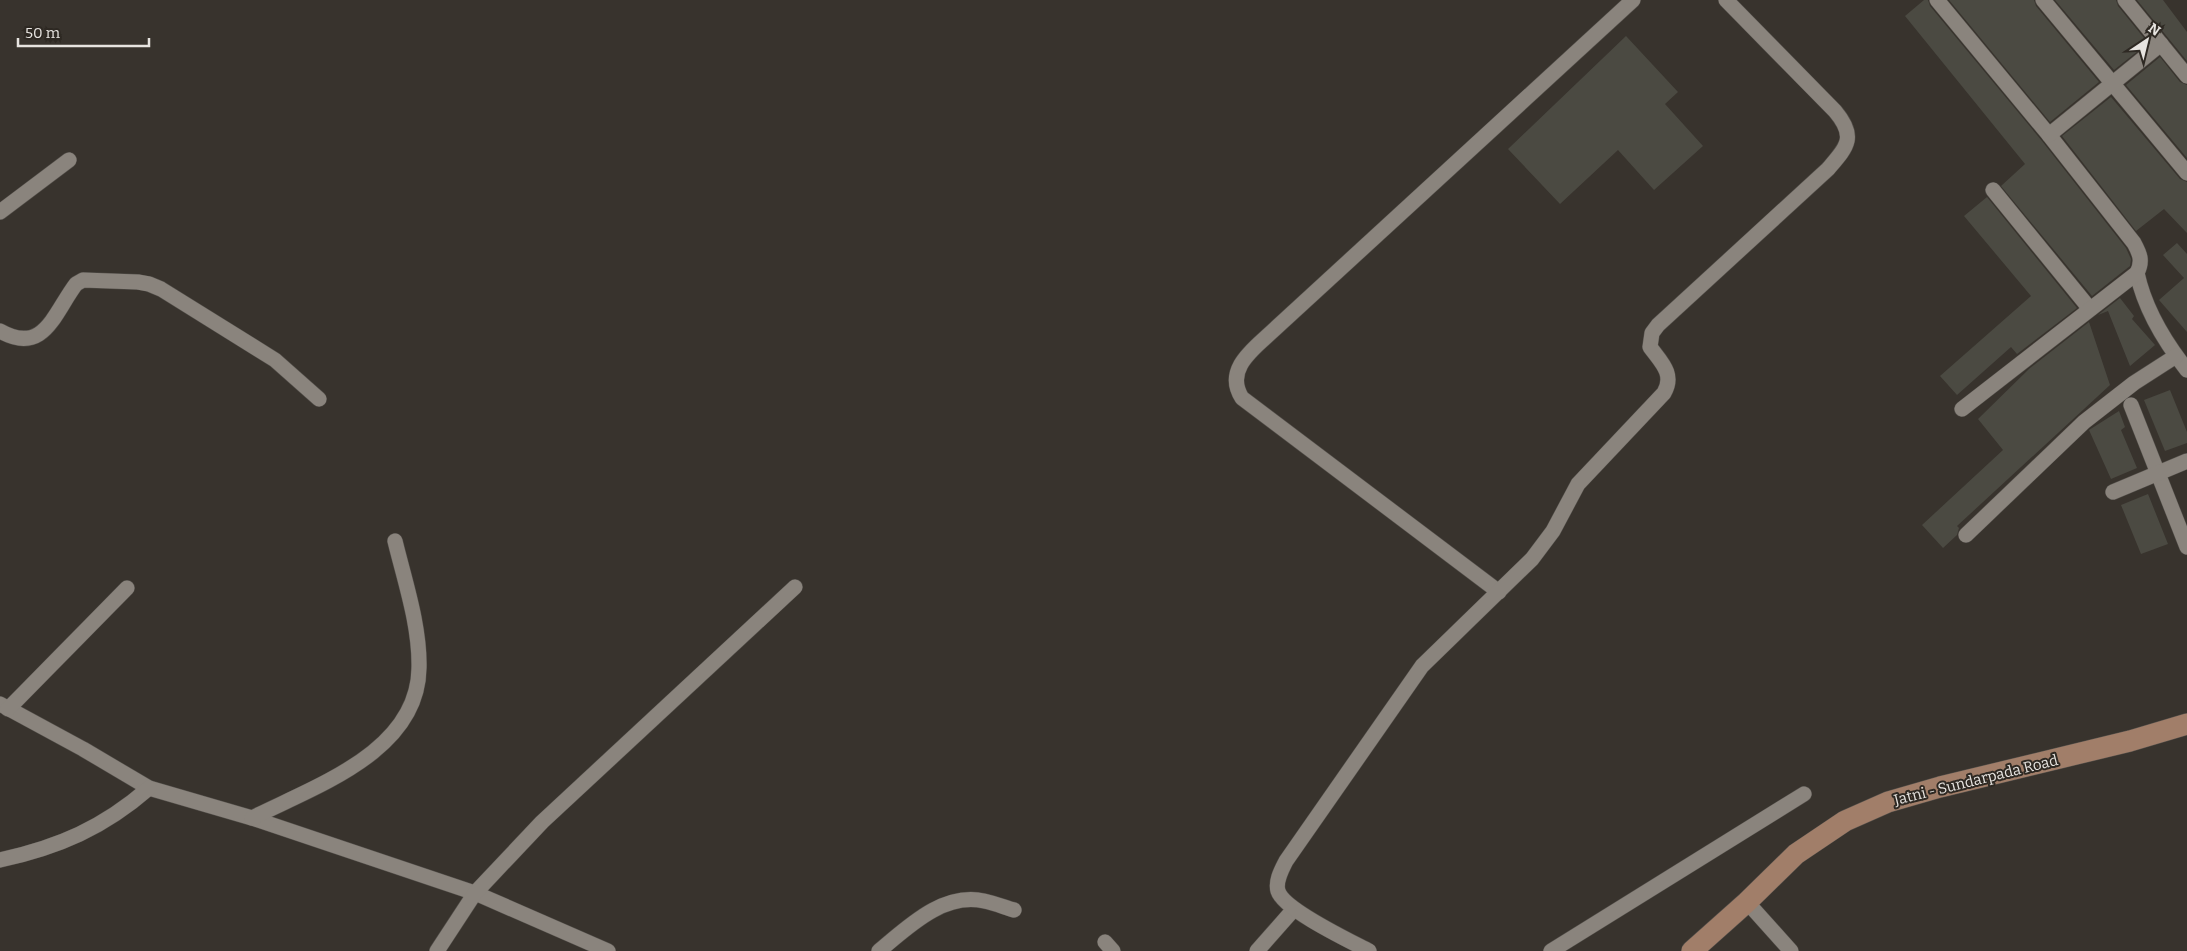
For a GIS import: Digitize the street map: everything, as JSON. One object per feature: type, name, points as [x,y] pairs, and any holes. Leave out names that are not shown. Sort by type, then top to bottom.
[{"type":"main road","name":"Jatni - Sundarpada Road","points":[[1692,951],[1748,902],[1796,854],[1845,821],[1888,802],[2187,724]]},
{"type":"street","points":[[1499,592],[1242,398],[1235,384],[1236,372],[1251,350],[1633,0]]},
{"type":"street","points":[[1369,951],[1294,909],[1278,890],[1280,872],[1293,850],[1417,672],[1542,547],[1553,531],[1578,484],[1655,404],[1668,387],[1668,374],[1650,347],[1652,333],[1658,325],[1828,169],[1841,154],[1848,140],[1845,123],[1836,111],[1726,0]]},
{"type":"street","points":[[1937,0],[2049,135],[2141,254],[2141,264],[2137,272],[1962,409]]},
{"type":"street","points":[[2043,0],[2187,172]]},
{"type":"street","points":[[2125,0],[2187,76]]},
{"type":"street","points":[[2049,135],[2160,44]]},
{"type":"street","points":[[0,212],[69,160]]},
{"type":"street","points":[[1993,190],[2090,309]]},
{"type":"street","points":[[2137,272],[2153,318],[2176,356],[2187,370]]},
{"type":"street","points":[[0,331],[21,340],[33,338],[47,327],[76,284],[82,280],[149,284],[275,360],[319,399]]},
{"type":"street","points":[[1966,535],[2084,422],[2134,383],[2176,356]]},
{"type":"street","points":[[2131,405],[2187,547]]},
{"type":"street","points":[[2113,492],[2187,461]]},
{"type":"street","points":[[252,818],[368,757],[387,740],[407,714],[417,690],[419,668],[413,614],[395,541]]},
{"type":"street","points":[[437,951],[475,893],[542,822],[795,586]]},
{"type":"street","points":[[127,588],[4,707],[83,748],[149,788],[252,818],[475,893],[608,951]]},
{"type":"street","points":[[0,860],[45,848],[86,833],[112,817],[149,788]]},
{"type":"street","points":[[1551,951],[1804,794]]},
{"type":"street","points":[[879,951],[911,924],[947,903],[983,900],[1014,910]]},
{"type":"street","points":[[1748,902],[1791,951]]},
{"type":"street","points":[[1258,951],[1294,909]]},
{"type":"building","points":[[1924,0],[1928,0],[1930,6],[2042,141],[2126,248],[2131,259],[2130,266],[2092,296],[2001,186],[2025,164],[1905,16]]},
{"type":"building","points":[[1949,0],[2034,0],[2036,6],[2099,82],[2050,122]]},
{"type":"building","points":[[2055,0],[2116,0],[2118,6],[2148,43],[2114,70]]},
{"type":"building","points":[[2137,0],[2163,0],[2187,32],[2187,61]]},
{"type":"building","points":[[1626,36],[1678,92],[1665,104],[1703,146],[1654,190],[1618,150],[1560,204],[1508,149]]},
{"type":"building","points":[[2160,57],[2180,82],[2187,85],[2187,158],[2126,85]]},
{"type":"building","points":[[2111,97],[2180,179],[2187,182],[2187,233],[2164,209],[2136,231],[2062,136]]},
{"type":"building","points":[[1987,197],[2077,308],[2017,354],[2011,347],[1957,395],[1940,376],[2031,296],[1964,216]]},
{"type":"building","points":[[2177,243],[2187,254],[2187,332],[2159,300],[2184,278],[2163,255]]},
{"type":"building","points":[[2120,298],[2134,316],[2132,319],[2155,345],[2130,366],[2108,311],[2098,315]]},
{"type":"building","points":[[2089,322],[2110,385],[1957,526],[1959,528],[1957,535],[1943,548],[1922,525],[2003,450],[1978,419],[2030,368]]},
{"type":"building","points":[[2170,390],[2187,432],[2187,443],[2165,451],[2144,400]]},
{"type":"building","points":[[2119,411],[2125,427],[2121,430],[2137,468],[2111,479],[2089,430]]},
{"type":"building","points":[[2148,494],[2168,544],[2141,554],[2121,505]]}]
